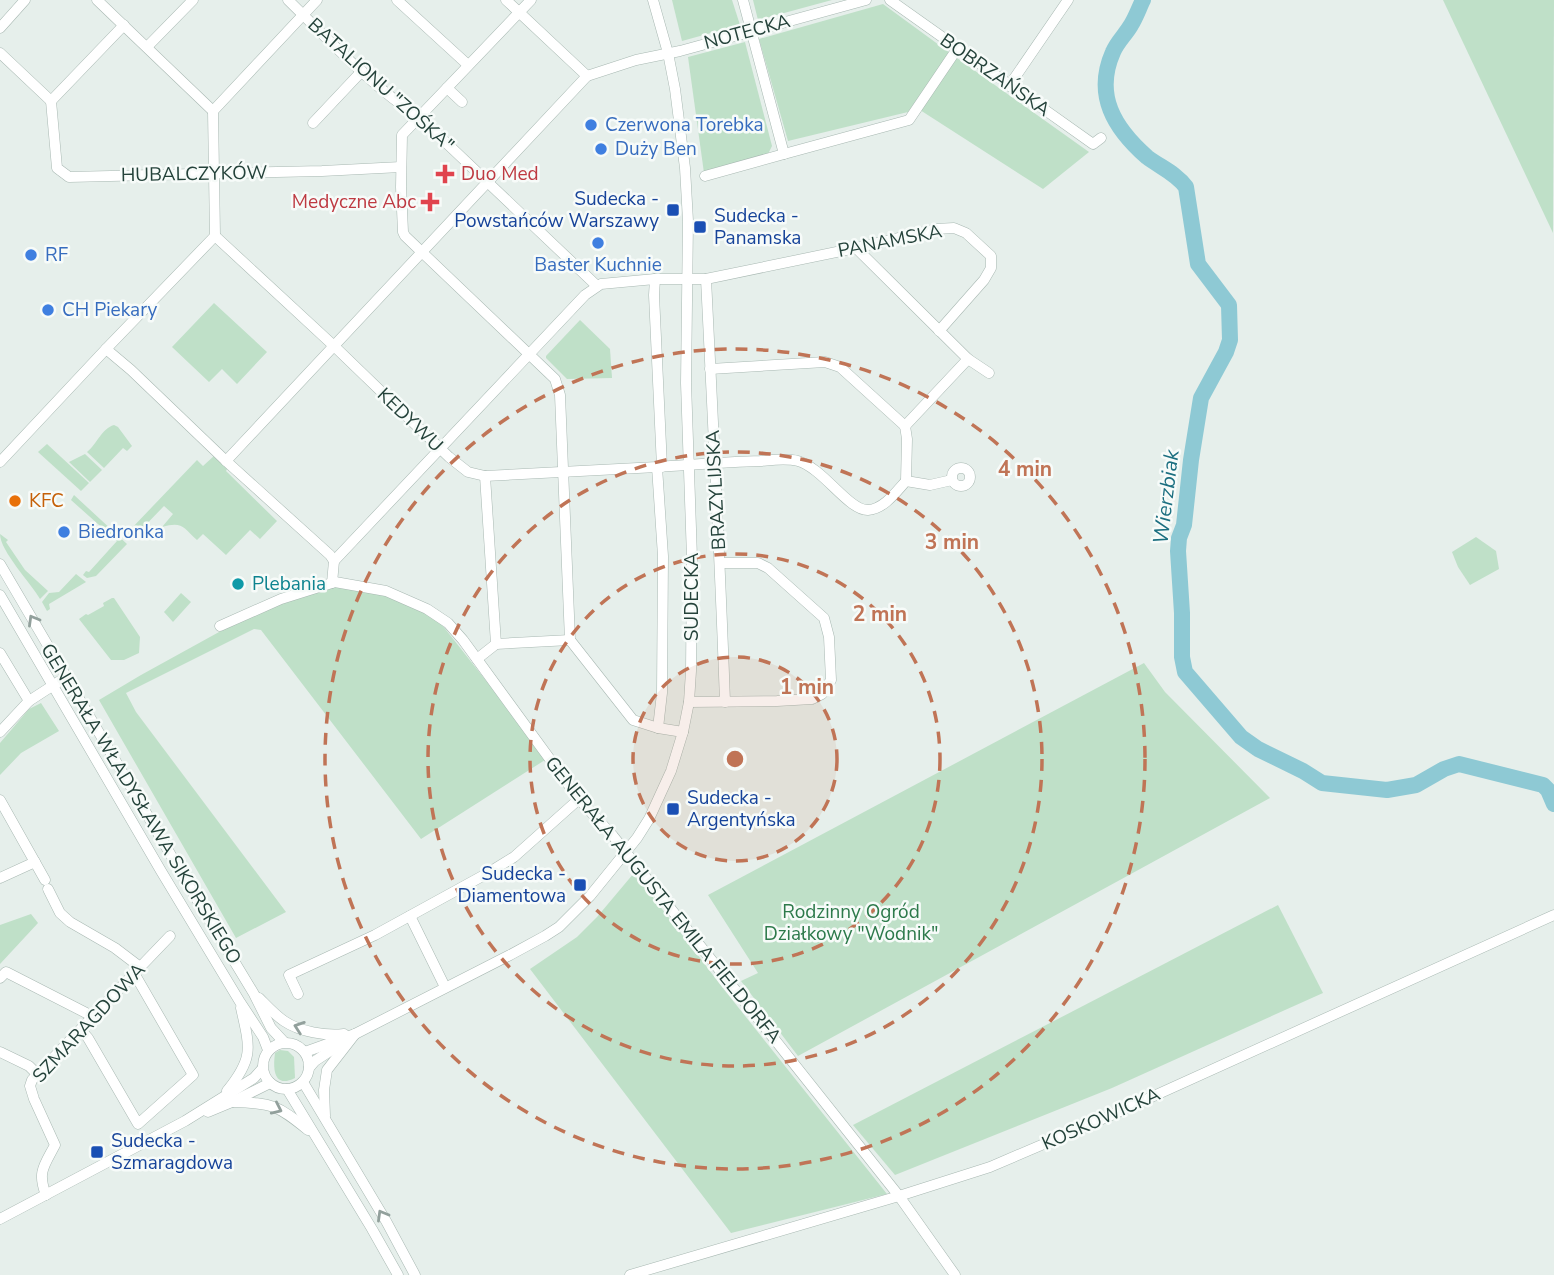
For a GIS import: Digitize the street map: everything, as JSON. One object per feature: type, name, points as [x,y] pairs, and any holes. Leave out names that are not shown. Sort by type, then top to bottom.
[{"type":"street","points":[[0,28],[25,0]]},
{"type":"street","points":[[97,0],[213,111]]},
{"type":"street","points":[[147,47],[192,0]]},
{"type":"street","name":"BATALIONU \"ZOŚKA\"","points":[[288,0],[362,71],[419,117],[597,286]]},
{"type":"street","points":[[0,462],[215,236],[213,111],[317,0]]},
{"type":"street","points":[[397,0],[468,65]]},
{"type":"street","points":[[226,461],[587,76],[506,0]]},
{"type":"street","points":[[531,0],[402,135],[403,232],[555,379],[560,395],[570,640],[633,720],[658,729],[683,732]]},
{"type":"street","name":"SUDECKA","points":[[309,1068],[355,1034],[559,927],[574,914],[625,853],[649,819],[671,771],[689,702],[691,671],[693,591],[685,383],[688,221],[686,172],[675,89],[653,0]]},
{"type":"street","points":[[743,0],[784,153]]},
{"type":"street","name":"NOTECKA","points":[[587,76],[636,60],[866,0]]},
{"type":"street","name":"BOBRZAŃSKA","points":[[890,0],[1093,144],[1101,138]]},
{"type":"street","points":[[1009,86],[1068,0]]},
{"type":"street","points":[[0,53],[51,101],[124,25]]},
{"type":"street","points":[[705,176],[909,120],[957,49]]},
{"type":"street","points":[[313,123],[362,71]]},
{"type":"street","points":[[447,88],[462,102]]},
{"type":"street","name":"HUBALCZYKÓW","points":[[51,101],[57,169],[69,177],[401,167]]},
{"type":"street","name":"PANAMSKA","points":[[597,286],[654,279],[706,279],[936,229],[954,228],[966,233],[991,256],[991,268],[985,280],[939,331]]},
{"type":"street","name":"KEDYWU","points":[[215,236],[440,449],[462,469],[474,475],[799,461],[814,468],[861,509],[877,508],[906,481]]},
{"type":"street","points":[[856,248],[968,359],[989,373]]},
{"type":"street","points":[[654,279],[663,556],[662,693],[658,729]]},
{"type":"street","name":"BRAZYLIJSKA","points":[[706,279],[725,702]]},
{"type":"street","points":[[332,583],[334,561],[585,295],[597,286]]},
{"type":"street","points":[[106,349],[334,561]]},
{"type":"street","points":[[905,426],[968,359]]},
{"type":"street","points":[[710,369],[825,362],[839,367],[905,426],[906,481],[929,485],[952,480]]},
{"type":"street","points":[[485,476],[496,644]]},
{"type":"street","points":[[689,702],[813,699],[821,694],[831,680],[829,637],[824,618],[768,568],[758,563],[720,563]]},
{"type":"street","name":"GENERAŁA WŁADYSŁAWA SIKORSKIEGO","points":[[0,564],[254,994],[271,1028],[284,1042]]},
{"type":"street","name":"GENERAŁA AUGUSTA EMILA FIELDORFA","points":[[220,626],[281,599],[332,583],[386,591],[427,609],[448,623],[579,799],[613,836],[899,1196],[955,1275]]},
{"type":"street","name":"GENERAŁA WŁADYSŁAWA SIKORSKIEGO","points":[[0,595],[263,1037],[268,1050]]},
{"type":"street","points":[[477,659],[496,644],[570,640]]},
{"type":"street","points":[[0,653],[29,701]]},
{"type":"street","points":[[0,732],[29,701],[66,677]]},
{"type":"street","points":[[298,994],[289,975],[410,916],[488,873],[514,857],[579,799]]},
{"type":"street","points":[[0,800],[60,913],[70,922],[115,948],[137,970],[193,1076],[138,1124],[81,1030]]},
{"type":"street","points":[[0,878],[35,862]]},
{"type":"street","name":"KOSKOWICKA","points":[[630,1275],[990,1167],[1554,915]]},
{"type":"street","points":[[410,916],[445,987]]},
{"type":"street","name":"SZMARAGDOWA","points":[[46,1195],[40,1180],[42,1170],[55,1145],[30,1086],[32,1080],[170,936]]},
{"type":"street","points":[[3,975],[92,1016]]},
{"type":"street","points":[[254,994],[292,1026],[339,1035],[355,1034]]},
{"type":"street","points":[[228,1100],[247,1059],[248,1038],[240,1002]]},
{"type":"street","points":[[325,1117],[324,1090],[327,1070],[355,1034]]},
{"type":"street","name":"SUDECKA","points":[[305,1052],[355,1034]]},
{"type":"street","points":[[284,1042],[296,1044],[305,1052],[309,1068],[299,1086],[281,1089],[270,1083],[262,1069],[268,1050],[284,1042]]},
{"type":"street","points":[[0,1052],[29,1066],[37,1074]]},
{"type":"street","points":[[228,1100],[262,1069]]},
{"type":"street","points":[[303,1082],[415,1275]]},
{"type":"street","points":[[0,1219],[185,1121],[270,1083]]},
{"type":"street","points":[[287,1089],[398,1275]]},
{"type":"street","points":[[228,1100],[260,1102],[279,1108],[314,1135]]},
{"type":"green space","points":[[672,0],[732,0],[740,25],[682,41]]},
{"type":"green space","points":[[753,0],[832,0],[758,20]]},
{"type":"green space","points":[[1443,0],[1554,0],[1553,233]]},
{"type":"green space","points":[[883,4],[950,53],[908,112],[788,141],[759,39]]},
{"type":"green space","points":[[745,42],[772,146],[767,156],[704,173],[688,57]]},
{"type":"green space","points":[[957,58],[1089,152],[1043,189],[920,110]]},
{"type":"green space","points":[[214,303],[267,352],[237,384],[222,369],[209,382],[172,347]]},
{"type":"green space","points":[[580,320],[610,349],[612,378],[567,379],[546,358]]},
{"type":"green space","points":[[114,425],[132,446],[127,451],[123,448],[104,468],[87,452],[106,430]]},
{"type":"green space","points":[[47,444],[89,483],[81,491],[38,452]]},
{"type":"green space","points":[[85,454],[102,470],[90,482],[69,462]]},
{"type":"green space","points":[[215,455],[228,467],[226,471],[277,521],[260,539],[250,530],[226,555],[203,534],[197,540],[182,526],[162,527],[173,514],[164,506],[135,536],[130,530],[197,460],[203,466]]},
{"type":"green space","points":[[74,495],[127,544],[96,576],[87,578],[83,575],[86,571],[89,572],[117,541],[71,500]]},
{"type":"green space","points":[[0,534],[8,540],[6,542],[25,570],[48,591],[40,599],[10,558]]},
{"type":"green space","points":[[1476,537],[1496,551],[1499,569],[1470,585],[1452,552]]},
{"type":"green space","points":[[76,574],[86,582],[49,604],[50,609],[47,611],[42,602],[49,593],[59,592]]},
{"type":"green space","points":[[332,586],[393,597],[439,621],[545,760],[421,839],[261,630],[254,629],[126,693],[136,712],[286,912],[236,938],[99,700],[239,621]]},
{"type":"green space","points":[[181,593],[191,602],[173,622],[164,612]]},
{"type":"green space","points":[[112,598],[140,637],[139,653],[124,660],[111,660],[79,619],[104,606],[103,603]]},
{"type":"green space","name":"Rodzinny Ogród Działkowy \"Wodnik\"","points":[[1144,663],[1165,692],[1270,798],[798,1056],[741,981],[758,973],[708,895]]},
{"type":"green space","points":[[41,703],[59,731],[21,753],[0,775],[0,743],[29,709]]},
{"type":"green space","points":[[634,873],[887,1194],[731,1233],[530,969],[577,937]]},
{"type":"green space","points":[[1278,905],[1323,993],[1112,1088],[895,1175],[853,1125]]},
{"type":"green space","points":[[31,914],[38,923],[0,964],[0,925]]},
{"type":"green space","points":[[280,1050],[288,1051],[294,1057],[295,1078],[288,1081],[278,1079],[276,1075],[275,1053]]},
{"type":"waterway","name":"Wierzbiak","points":[[1143,0],[1133,22],[1113,52],[1108,68],[1106,82],[1110,110],[1135,146],[1186,187],[1198,264],[1229,305],[1230,340],[1201,398],[1184,525],[1179,538],[1182,657],[1185,672],[1241,737],[1322,783],[1387,790],[1416,785],[1459,764],[1543,785],[1554,804]]},
{"type":"place","name":"Czerwona Torebka","points":[[591,125]]},
{"type":"place","name":"Duży Ben","points":[[601,149]]},
{"type":"place","name":"Duo Med","points":[[445,174]]},
{"type":"place","name":"Medyczne Abc","points":[[430,202]]},
{"type":"place","name":"Sudecka - Powstańców Warszawy","points":[[673,210]]},
{"type":"place","name":"Sudecka - Panamska","points":[[700,227]]},
{"type":"place","name":"Baster Kuchnie","points":[[598,243]]},
{"type":"place","name":"RF","points":[[31,255]]},
{"type":"place","name":"CH Piekary","points":[[48,310]]},
{"type":"place","name":"KFC","points":[[15,501]]},
{"type":"place","name":"Biedronka","points":[[64,532]]},
{"type":"place","name":"Plebania","points":[[238,584]]},
{"type":"place","name":"Sudecka - Argentyńska","points":[[673,809]]},
{"type":"place","name":"Sudecka - Diamentowa","points":[[580,885]]},
{"type":"place","name":"Sudecka - Szmaragdowa","points":[[97,1152]]}]
